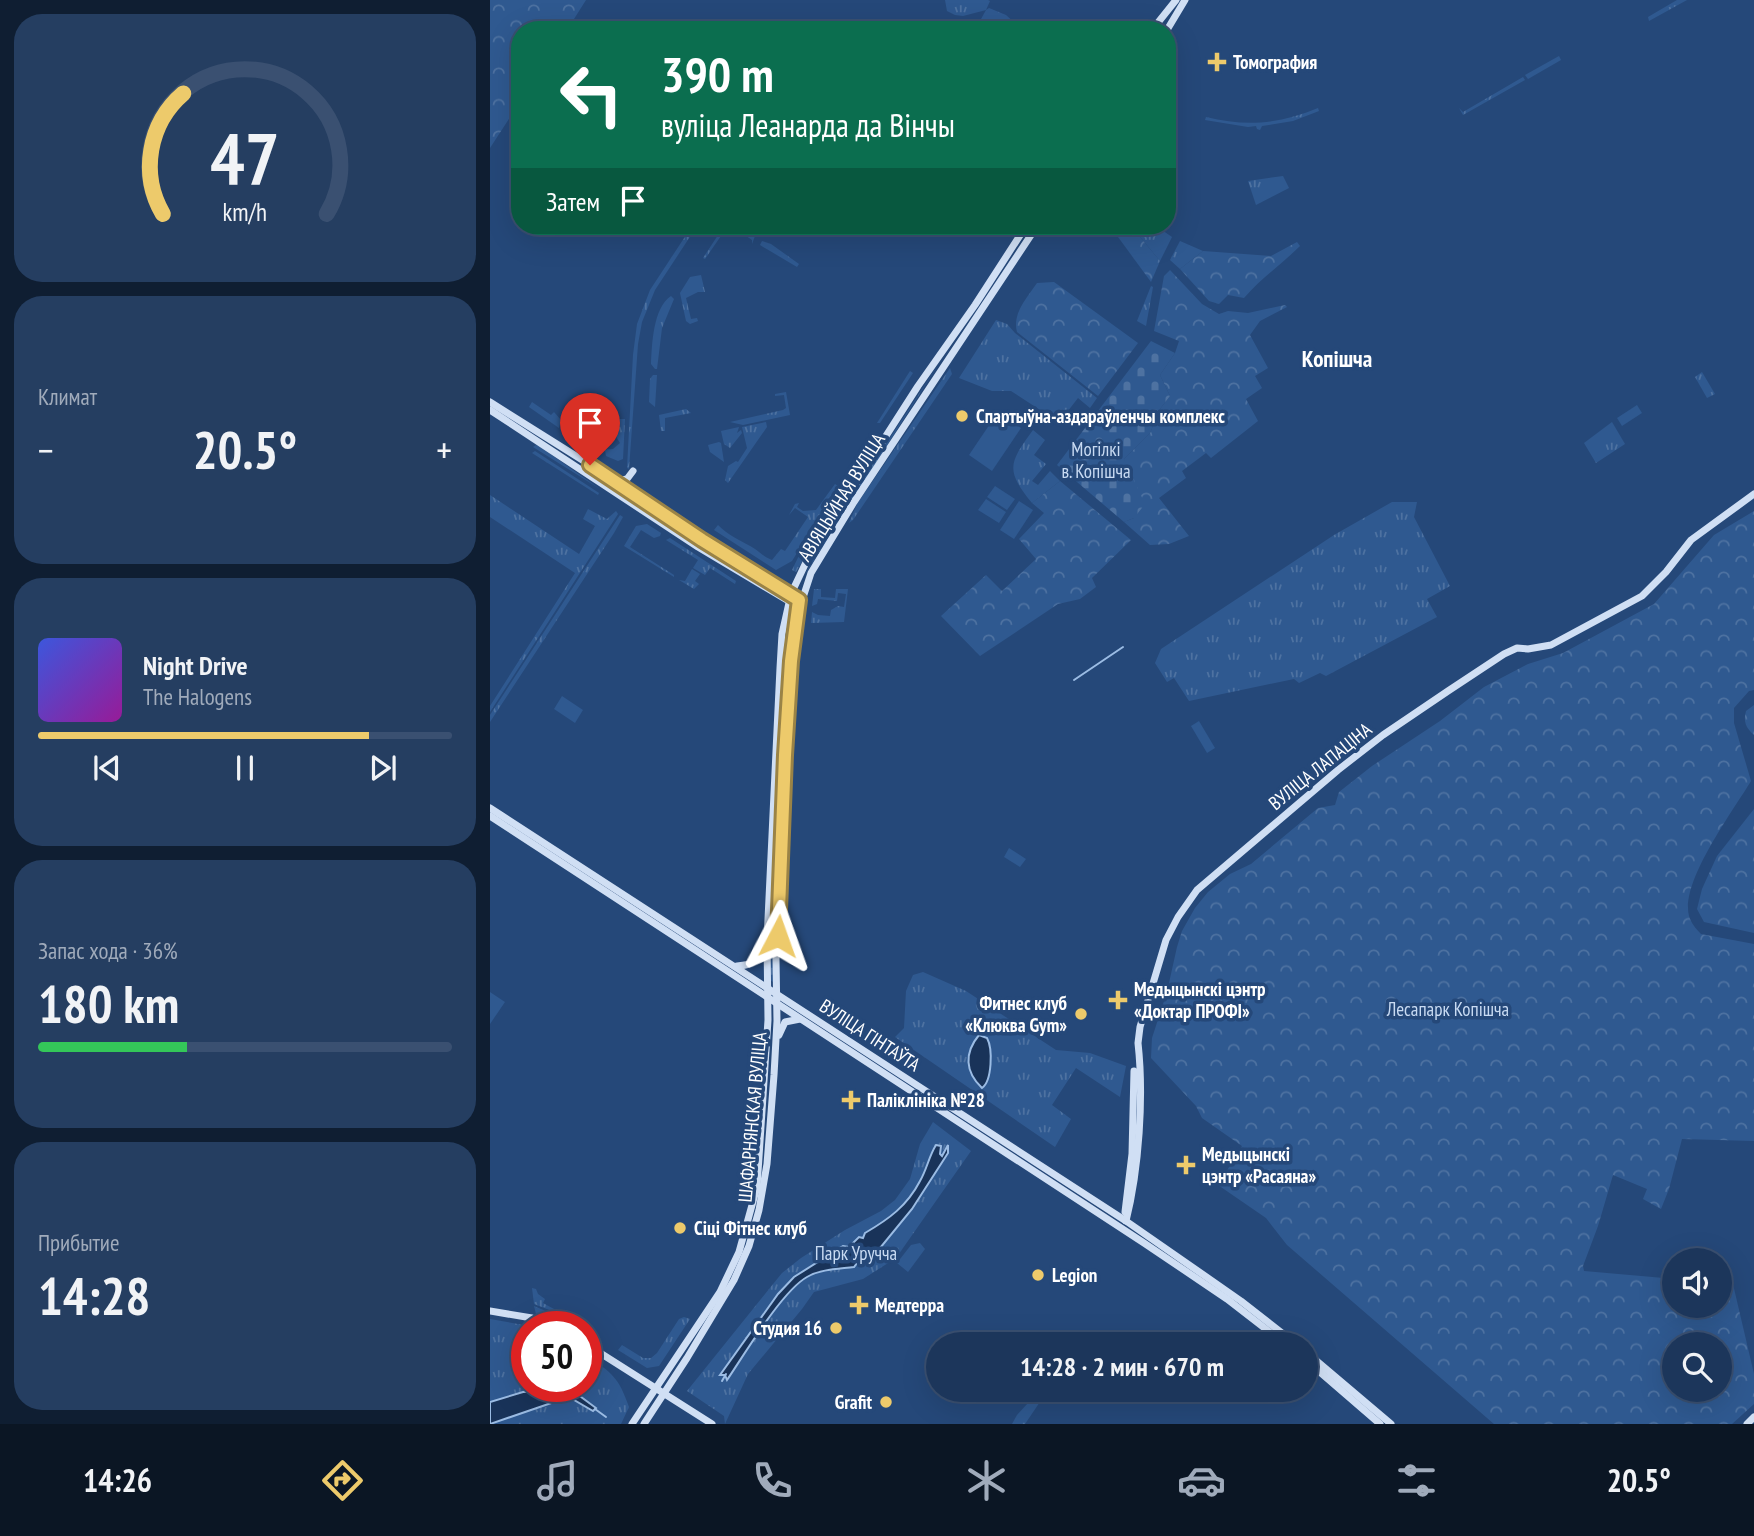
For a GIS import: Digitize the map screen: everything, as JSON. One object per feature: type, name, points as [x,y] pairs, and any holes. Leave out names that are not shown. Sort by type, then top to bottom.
[{"type":"main road","points":[[1159,21],[1176,0]]},
{"type":"main road","points":[[1172,21],[1185,0]]},
{"type":"main road","name":"АВІЯЦЫЙНАЯ ВУЛІЦА","points":[[768,998],[767,940],[782,635],[790,598],[815,545],[1020,235]]},
{"type":"main road","name":"АВІЯЦЫЙНАЯ ВУЛІЦА","points":[[776,993],[785,755],[791,661],[800,603],[809,578],[854,502],[1031,235]]},
{"type":"main road","points":[[946,346],[954,351]]},
{"type":"main road","points":[[490,402],[612,479],[790,598]]},
{"type":"main road","points":[[490,410],[698,547],[800,603]]},
{"type":"main road","points":[[612,479],[626,480],[633,471]]},
{"type":"main road","name":"ВУЛІЦА ЛАПАЦІНА","points":[[1125,1222],[1138,1150],[1138,1042],[1166,940],[1197,890],[1383,735],[1504,654],[1517,648],[1551,645],[1642,596],[1666,572],[1690,540],[1754,494]]},
{"type":"main road","points":[[776,754],[785,755]]},
{"type":"main road","points":[[776,771],[779,782],[784,784]]},
{"type":"main road","name":"ВУЛІЦА ГІНТАЎТА","points":[[490,808],[1104,1208],[1241,1301],[1281,1332]]},
{"type":"main road","name":"ВУЛІЦА ГІНТАЎТА","points":[[490,816],[1126,1231],[1227,1299],[1270,1332]]},
{"type":"main road","points":[[736,967],[750,965],[758,960],[767,940]]},
{"type":"main road","name":"ШАФАРНЯНСКАЯ ВУЛІЦА","points":[[644,1424],[734,1280],[754,1229],[767,1164],[776,993]]},
{"type":"main road","name":"ШАФАРНЯНСКАЯ ВУЛІЦА","points":[[632,1424],[720,1292],[739,1252],[749,1221],[759,1174],[768,998]]},
{"type":"main road","points":[[775,1045],[782,1025],[800,1019]]},
{"type":"main road","points":[[1126,1231],[1124,1203],[1132,1154],[1135,1057],[1138,1042]]},
{"type":"main road","points":[[1104,1208],[1116,1208],[1124,1203]]},
{"type":"main road","points":[[490,1311],[511,1314]]},
{"type":"main road","points":[[602,1354],[712,1424]]},
{"type":"main road","points":[[1318,1362],[1391,1424]]},
{"type":"main road","points":[[1318,1370],[1380,1424]]},
{"type":"main road","points":[[1747,1424],[1754,1417]]},
{"type":"green space","points":[[490,0],[586,0],[573,21],[511,21],[511,116],[490,148]]},
{"type":"green space","points":[[945,0],[990,1],[986,10],[963,16],[947,11]]},
{"type":"green space","points":[[1677,0],[1687,0],[1649,21],[1648,17]]},
{"type":"green space","points":[[989,8],[1013,21],[980,21]]},
{"type":"green space","points":[[1559,56],[1561,60],[1528,79],[1525,75]]},
{"type":"green space","points":[[1523,77],[1525,80],[1463,115],[1459,108],[1463,112]]},
{"type":"green space","points":[[1318,108],[1319,111],[1293,121],[1262,126],[1260,130],[1256,126],[1205,120],[1206,117],[1249,123],[1276,121]]},
{"type":"green space","points":[[1283,176],[1289,188],[1256,205],[1248,181]]},
{"type":"green space","points":[[686,235],[691,235],[655,290],[642,322],[629,469],[633,355],[637,324],[650,290]]},
{"type":"green space","points":[[718,235],[722,235],[705,259],[703,258]]},
{"type":"green space","points":[[745,235],[755,236],[752,244],[752,240]]},
{"type":"green space","points":[[1117,235],[1138,235],[1160,261],[1151,282]]},
{"type":"green space","points":[[1138,235],[1172,237],[1160,261]]},
{"type":"green space","points":[[762,241],[771,244],[799,264],[797,267],[760,245]]},
{"type":"green space","points":[[1180,241],[1203,251],[1180,269],[1170,260]]},
{"type":"green space","points":[[1297,242],[1300,246],[1244,298],[1228,295],[1219,304],[1209,301],[1180,269],[1203,251],[1271,256]]},
{"type":"green space","points":[[1170,270],[1202,304],[1219,314],[1228,311],[1248,313],[1285,305],[1287,307],[1260,321],[1250,335],[1268,368],[1255,376],[1262,388],[1246,399],[1258,421],[1211,458],[1206,453],[1182,471],[1186,478],[1159,498],[1189,536],[1169,544],[1150,545],[1124,522],[1134,518],[1124,459],[1150,433],[1160,409],[1170,396],[1160,375],[1175,353],[1179,341],[1154,331],[1164,276]]},
{"type":"green space","points":[[701,275],[705,292],[698,292],[686,298],[691,319],[697,318],[698,321],[690,324],[686,321],[680,293],[690,277]]},
{"type":"green space","points":[[1054,282],[1138,343],[1098,396],[1017,332],[1018,312],[1037,283]]},
{"type":"green space","points":[[1151,286],[1153,287],[1146,326],[1137,321]]},
{"type":"green space","points":[[671,296],[674,299],[662,328],[655,369],[651,364],[655,327],[660,309]]},
{"type":"green space","points":[[996,320],[1007,324],[1097,398],[1090,408],[1078,398],[1057,425],[1052,422],[1054,419],[1011,391],[992,391],[959,378]]},
{"type":"green space","name":"Могілкі в. Копішча","points":[[1151,341],[1175,353],[1160,375],[1170,396],[1160,409],[1150,433],[1124,459],[1145,504],[1134,518],[1124,522],[1057,465]]},
{"type":"green space","points":[[940,362],[804,576],[833,524]]},
{"type":"green space","points":[[950,368],[952,374],[849,523],[857,504]]},
{"type":"green space","points":[[910,371],[913,373],[880,423],[877,423]]},
{"type":"green space","points":[[1702,372],[1715,394],[1707,398],[1695,377]]},
{"type":"green space","points":[[657,375],[655,407],[649,402],[650,379]]},
{"type":"green space","points":[[786,392],[790,415],[743,425],[730,422],[783,410],[786,408],[784,395],[775,394]]},
{"type":"green space","points":[[532,402],[551,415],[554,412],[561,420],[559,428],[529,407]]},
{"type":"green space","points":[[1637,405],[1642,413],[1622,426],[1617,418]]},
{"type":"green space","points":[[686,409],[691,413],[665,418],[665,431],[661,431],[659,415]]},
{"type":"green space","points":[[998,412],[1021,428],[992,471],[969,455]]},
{"type":"green space","points":[[618,419],[625,419],[623,459],[618,461],[606,456],[605,450],[613,449],[620,443],[615,435]]},
{"type":"green space","points":[[766,422],[767,427],[728,483],[725,480],[728,466],[738,462],[747,448],[742,427]]},
{"type":"green space","points":[[1612,422],[1625,444],[1596,463],[1584,443]]},
{"type":"green space","points":[[577,425],[574,429],[586,438],[588,434],[591,435],[586,442],[578,441],[564,431],[567,426]]},
{"type":"green space","points":[[739,427],[737,433],[741,430],[742,433],[730,448],[724,444],[721,431]]},
{"type":"green space","points":[[1033,430],[1045,440],[1034,455],[1046,464],[1032,481],[1038,485],[1050,471],[1060,481],[1032,503],[1017,482],[1013,466]]},
{"type":"green space","points":[[719,442],[724,462],[710,452],[708,445]]},
{"type":"green space","points":[[539,446],[600,489],[533,447]]},
{"type":"green space","points":[[535,451],[599,493],[598,495],[532,453]]},
{"type":"green space","points":[[1060,481],[1131,540],[1092,578],[1096,587],[1080,599],[1058,604],[980,656],[941,616],[986,575],[1002,591],[1036,559],[1019,539],[1044,513],[1032,503]]},
{"type":"green space","points":[[835,484],[838,486],[792,561],[776,570],[714,530],[718,525],[772,560],[781,549],[785,551],[808,517],[795,508],[789,515],[795,504],[799,503],[797,507],[803,511],[816,510]]},
{"type":"green space","points":[[995,486],[1015,499],[1007,510],[987,497]]},
{"type":"green space","points":[[490,495],[579,554],[595,526],[583,519],[588,509],[607,519],[616,511],[618,514],[490,712],[490,706],[575,573],[490,517]]},
{"type":"green space","points":[[986,499],[1006,512],[999,523],[978,510]]},
{"type":"green space","points":[[1019,501],[1033,510],[1014,539],[1000,530]]},
{"type":"green space","points":[[1392,502],[1417,502],[1414,517],[1450,586],[1427,599],[1437,617],[1326,676],[1320,673],[1299,683],[1294,679],[1189,701],[1174,678],[1167,682],[1155,663],[1161,649],[1334,535]]},
{"type":"green space","points":[[828,506],[833,510],[796,572],[792,570],[807,539]]},
{"type":"green space","name":"Лесапарк Копішча","points":[[1754,511],[1754,690],[1749,691],[1734,708],[1734,723],[1751,781],[1700,866],[1688,902],[1689,916],[1701,934],[1754,944],[1754,1141],[1682,1139],[1661,1209],[1643,1199],[1647,1189],[1613,1175],[1583,1266],[1584,1271],[1662,1278],[1662,1318],[1732,1318],[1732,1280],[1754,1374],[1754,1404],[1732,1424],[1494,1424],[1287,1245],[1266,1218],[1218,1185],[1242,1146],[1202,1118],[1196,1106],[1151,1058],[1152,1038],[1182,931],[1208,892],[1230,874],[1251,864],[1318,808],[1335,805],[1339,792],[1484,687],[1528,664],[1563,653],[1654,604],[1714,535]]},
{"type":"green space","points":[[620,515],[623,517],[614,533],[490,722],[490,715]]},
{"type":"green space","points":[[647,524],[661,533],[660,536],[654,538],[641,530],[630,547],[674,577],[624,546],[636,526]]},
{"type":"green space","points":[[670,538],[736,581],[735,584],[710,568],[705,575],[693,568],[698,560],[666,540]]},
{"type":"green space","points":[[692,569],[700,574],[695,581],[699,584],[694,589],[679,580],[685,581]]},
{"type":"green space","points":[[814,589],[821,589],[821,597],[835,598],[836,589],[848,589],[844,622],[811,623],[812,612],[830,616],[831,610],[838,606],[844,607],[846,594],[838,593],[837,601],[818,599],[817,604],[812,606]]},
{"type":"green space","points":[[786,640],[788,640],[779,747]]},
{"type":"green space","points":[[562,696],[583,710],[575,723],[554,709]]},
{"type":"green space","points":[[1754,705],[1754,735],[1747,727],[1745,718],[1746,711]]},
{"type":"green space","points":[[1199,721],[1215,748],[1207,753],[1191,726]]},
{"type":"green space","points":[[778,757],[781,757],[773,982],[770,980]]},
{"type":"green space","points":[[1754,809],[1754,933],[1704,922],[1697,909],[1702,889],[1717,856]]},
{"type":"green space","points":[[1009,848],[1026,859],[1020,867],[1004,857]]},
{"type":"green space","points":[[923,972],[966,991],[1056,1050],[1090,1053],[1126,1066],[1120,1097],[1076,1068],[1052,1105],[1071,1119],[1055,1147],[895,1037],[904,1028],[906,991],[913,975]]},
{"type":"green space","points":[[490,992],[505,1002],[490,1024]]},
{"type":"green space","name":"Парк Уручча","points":[[933,1122],[971,1151],[896,1258],[863,1279],[814,1292],[748,1374],[725,1424],[724,1416],[687,1391],[782,1273],[801,1258],[895,1200],[910,1179],[920,1144]]},
{"type":"green space","points":[[920,1243],[925,1249],[908,1272],[897,1263],[911,1245]]},
{"type":"green space","points":[[532,1288],[545,1299],[543,1303],[558,1311],[552,1311],[534,1304]]},
{"type":"green space","points":[[490,1319],[511,1323],[511,1402],[602,1402],[602,1367],[618,1382],[629,1407],[621,1424],[490,1424]]},
{"type":"green space","points":[[679,1319],[690,1319],[659,1366],[647,1368],[618,1350],[622,1345],[643,1358],[651,1358]]},
{"type":"green space","points":[[1029,1402],[1040,1402],[1025,1424],[1012,1424]]},
{"type":"shaded area","points":[[979,1035],[987,1038],[991,1057],[988,1079],[982,1088],[972,1076],[968,1062],[971,1049]]},
{"type":"shaded area","points":[[936,1145],[941,1146],[942,1156],[948,1145],[948,1153],[912,1209],[876,1253],[864,1254],[854,1267],[818,1272],[797,1284],[764,1324],[727,1380],[725,1375],[720,1375],[778,1294],[794,1277],[843,1246],[849,1247],[859,1237],[863,1238],[865,1233],[903,1205],[920,1181]]},
{"type":"shaded area","points":[[511,1396],[511,1402],[554,1402],[490,1424],[490,1402]]},
{"type":"shaded area","points":[[577,1402],[588,1402],[596,1408],[593,1411]]},
{"type":"waterway","points":[[1074,680],[1123,647]]},
{"type":"waterway","points":[[722,1381],[726,1374]]},
{"type":"waterway","points":[[595,1409],[606,1417]]},
{"type":"place","name":"Томография","points":[[1217,62]]},
{"type":"place","name":"Спартыўна-аздараўленчы комплекс","points":[[962,416]]},
{"type":"place","name":"Медыцынскі цэнтр «Доктар ПРОФІ»","points":[[1118,1000]]},
{"type":"place","name":"Фитнес клуб «Клюква Gym»","points":[[1081,1014]]},
{"type":"place","name":"Паліклініка №28","points":[[851,1100]]},
{"type":"place","name":"Медыцынскі цэнтр «Расаяна»","points":[[1186,1165]]},
{"type":"place","name":"Сіці Фітнес клуб","points":[[680,1228]]},
{"type":"place","name":"Legion","points":[[1038,1275]]},
{"type":"place","name":"Медтерра","points":[[859,1305]]},
{"type":"place","name":"Студия 16","points":[[836,1328]]},
{"type":"place","name":"Grafit","points":[[886,1402]]},
{"type":"district","name":"Копішча","points":[[1337,358]]},
{"type":"route","points":[[590,465],[702,540],[799,600],[793,636],[785,755],[778,936]]}]
